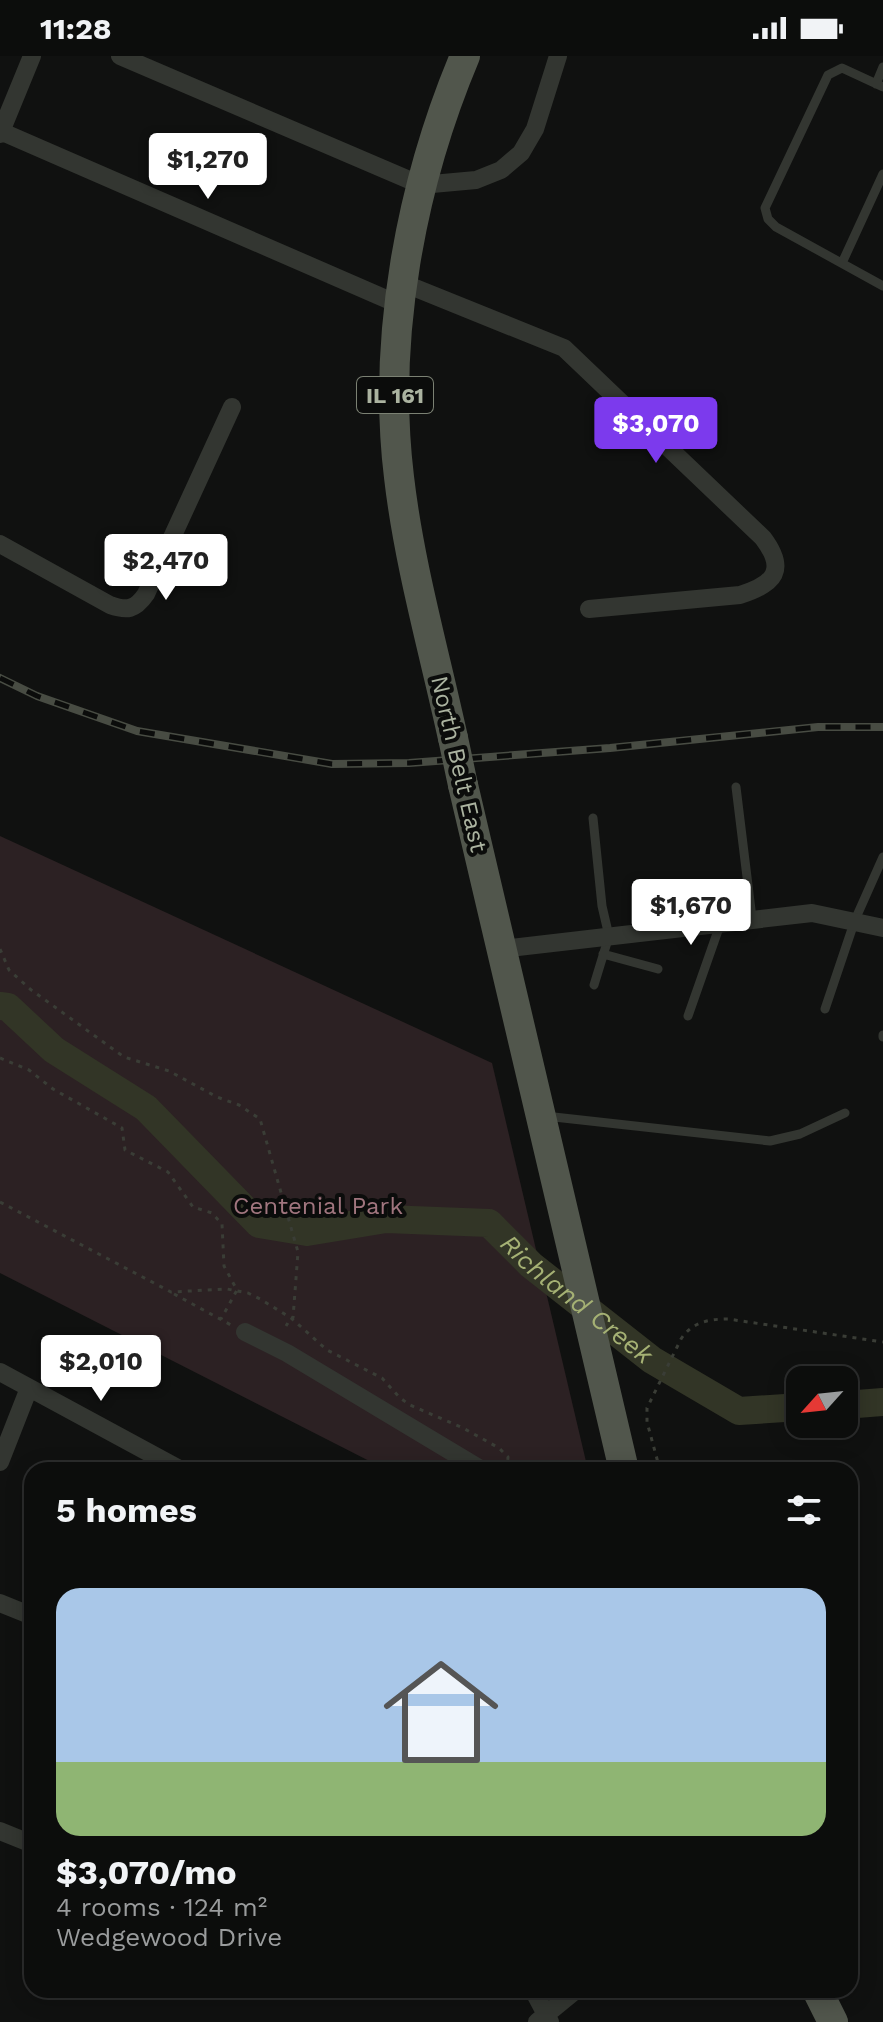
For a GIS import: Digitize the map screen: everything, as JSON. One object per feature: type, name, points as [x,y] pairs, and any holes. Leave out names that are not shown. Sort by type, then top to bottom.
[{"type":"main road","name":"North Belt East","points":[[465,56],[421,185],[401,294],[395,393],[399,475],[413,558],[463,785],[622,1462]]},
{"type":"main road","points":[[821,1998],[833,2022]]},
{"type":"street","points":[[32,56],[0,132],[401,294],[564,348],[763,538],[774,553],[777,565],[773,578],[761,588],[740,595],[589,609]]},
{"type":"street","points":[[120,56],[421,185],[476,180],[501,170],[521,153],[535,129],[558,56]]},
{"type":"street","points":[[0,544],[110,605],[125,610],[133,608],[146,594],[232,407]]},
{"type":"street","points":[[502,949],[606,945],[721,922],[812,913],[883,928]]},
{"type":"street","points":[[245,1332],[287,1353],[469,1462]]},
{"type":"street","points":[[0,1372],[166,1462]]},
{"type":"street","points":[[0,1462],[29,1388]]},
{"type":"street","points":[[0,1603],[24,1613]]},
{"type":"street","points":[[0,1831],[24,1841]]},
{"type":"street","points":[[536,1998],[545,2020],[568,1998]]},
{"type":"lane","points":[[883,67],[879,85],[842,68],[828,75],[765,208],[768,219],[776,227],[883,286]]},
{"type":"lane","points":[[842,263],[883,174]]},
{"type":"lane","points":[[736,787],[752,918]]},
{"type":"lane","points":[[593,818],[606,945],[594,985]]},
{"type":"lane","points":[[825,1009],[855,920],[883,857]]},
{"type":"lane","points":[[688,1016],[721,922]]},
{"type":"lane","points":[[606,945],[658,969]]},
{"type":"lane","points":[[541,1116],[770,1141],[800,1134],[845,1113]]},
{"type":"path","points":[[0,949],[9,970],[30,989],[124,1057],[169,1071],[217,1097],[239,1105],[260,1119],[298,1252],[293,1318],[286,1326]]},
{"type":"path","points":[[0,1058],[29,1070],[53,1089],[122,1128],[125,1150],[168,1172],[193,1207],[212,1213],[222,1224],[224,1266],[237,1290],[221,1319]]},
{"type":"path","points":[[171,1292],[245,1332]]},
{"type":"path","points":[[658,1462],[647,1422],[649,1403],[681,1339],[698,1323],[717,1319],[883,1342]]},
{"type":"green space","name":"Centenial Park","points":[[0,836],[492,1063],[586,1462],[371,1462],[0,1273]]},
{"type":"waterway","name":"Richland Creek","points":[[0,1006],[8,1007],[54,1050],[146,1108],[259,1224],[307,1232],[386,1219],[489,1223],[531,1265],[652,1360],[739,1411],[786,1408]]},
{"type":"waterway","name":"Richland Creek","points":[[858,1404],[883,1402]]},
{"type":"railway","points":[[0,678],[37,696],[137,731],[332,764],[409,763],[610,748],[818,727],[883,727]]}]
